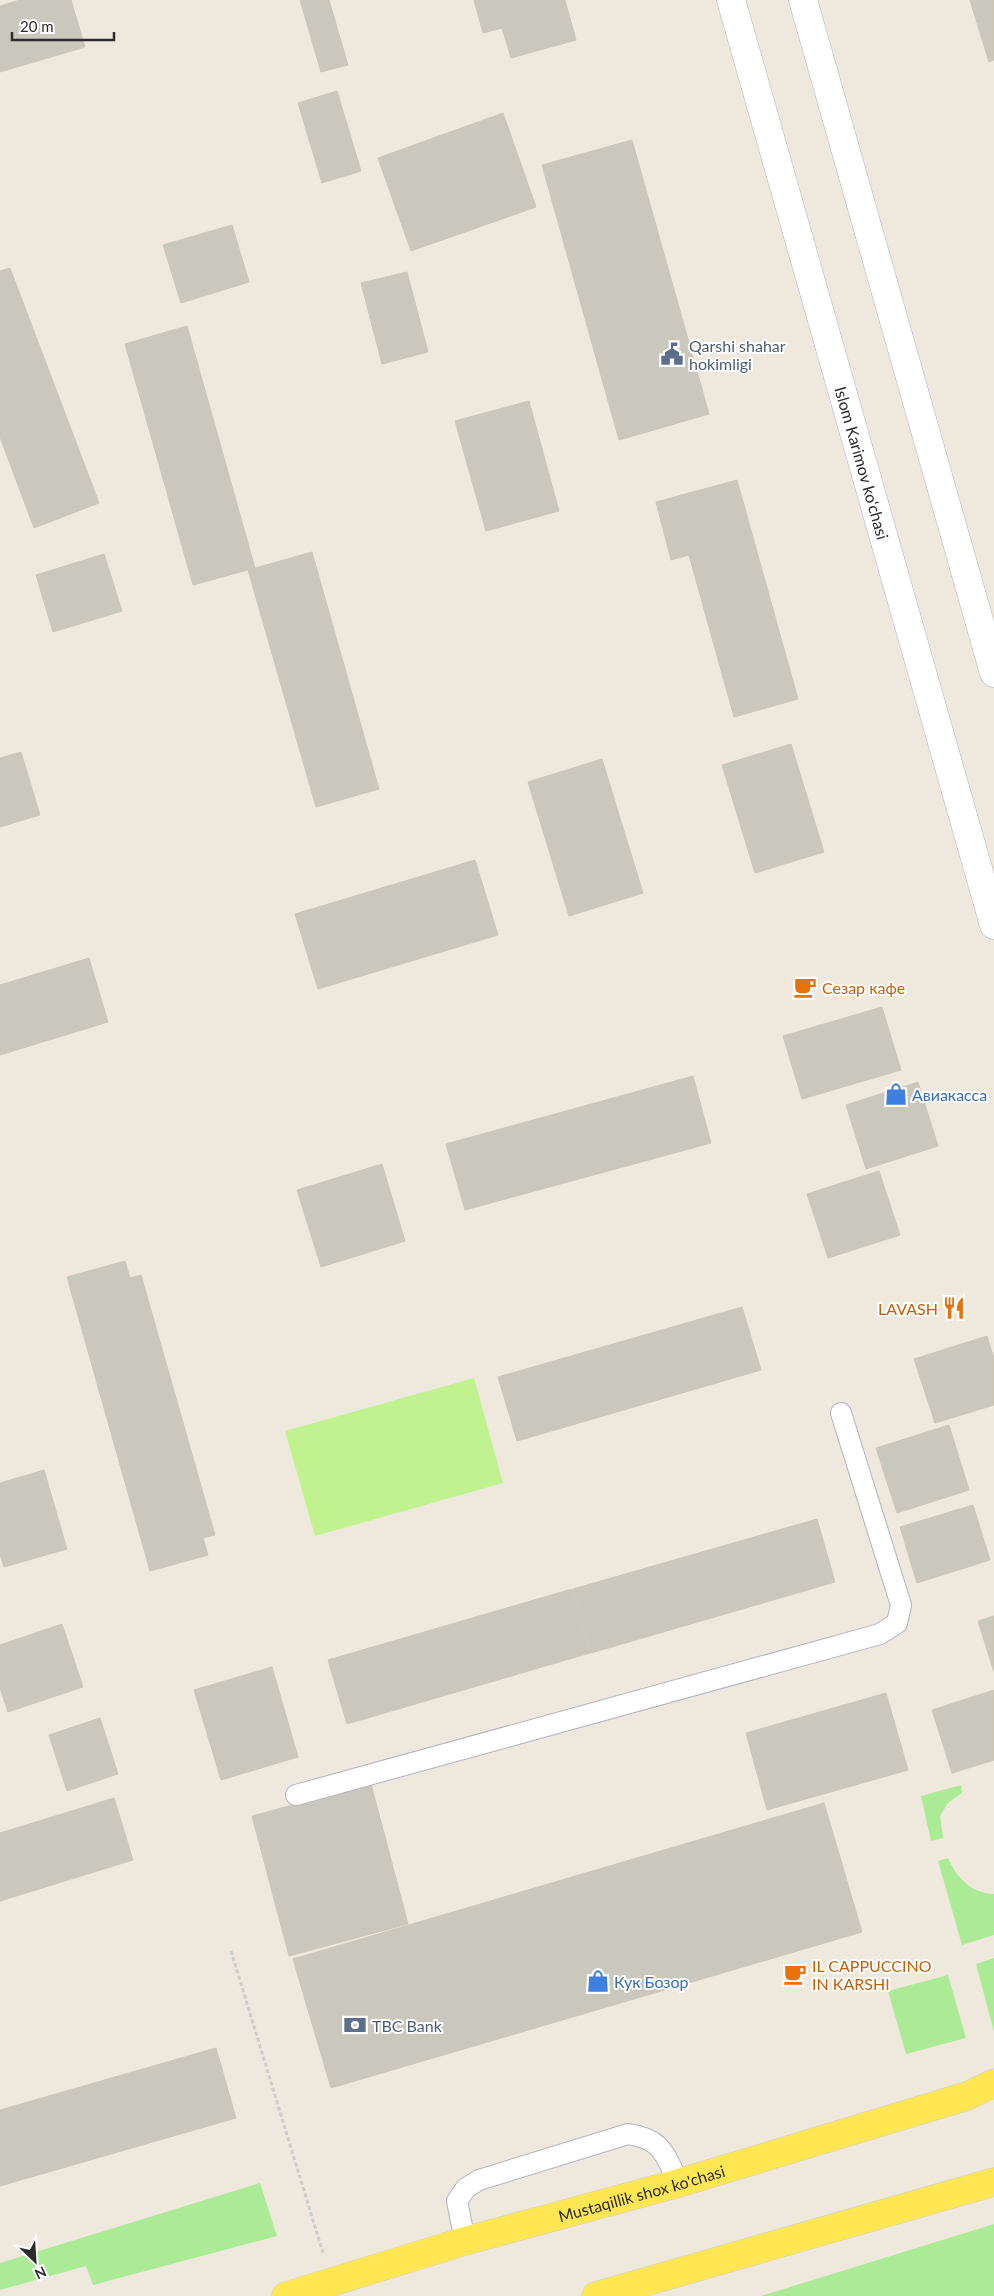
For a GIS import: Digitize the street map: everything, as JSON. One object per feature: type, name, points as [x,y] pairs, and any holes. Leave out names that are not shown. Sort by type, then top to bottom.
[{"type":"main road","name":"Islom Karimov ko‘chasi","points":[[731,0],[994,924]]},
{"type":"main road","points":[[803,0],[994,673]]},
{"type":"main road","name":"Mustaqillik shox ko'chasi","points":[[286,2296],[465,2241],[679,2183],[967,2096],[994,2083]]},
{"type":"main road","points":[[596,2296],[994,2182]]},
{"type":"lane","points":[[296,1795],[880,1634],[897,1623],[901,1605],[841,1413]]},
{"type":"lane","points":[[465,2241],[457,2201],[466,2188],[479,2180],[628,2134],[645,2136],[660,2145],[679,2183]]},
{"type":"path","points":[[231,1951],[296,2160],[331,2282]]},
{"type":"green space","points":[[474,1378],[503,1483],[315,1536],[285,1431]]},
{"type":"green space","points":[[961,1785],[962,1793],[948,1803],[940,1816],[943,1838],[931,1841],[921,1796]]},
{"type":"green space","points":[[948,1858],[960,1878],[966,1883],[978,1891],[994,1894],[994,1935],[962,1945],[938,1861]]},
{"type":"green space","points":[[994,1958],[994,2032],[976,1964]]},
{"type":"green space","points":[[948,1975],[966,2038],[906,2054],[888,1991]]},
{"type":"green space","points":[[260,2183],[277,2236],[93,2285],[86,2266],[0,2290],[0,2263]]},
{"type":"green space","points":[[994,2224],[994,2296],[761,2296]]},
{"type":"building","points":[[20,0],[71,0],[85,47],[0,72],[0,6]]},
{"type":"building","points":[[300,0],[329,0],[348,65],[321,72]]},
{"type":"building","points":[[474,0],[565,0],[576,40],[511,58],[502,28],[483,33]]},
{"type":"building","points":[[970,0],[994,0],[994,60],[989,62]]},
{"type":"building","points":[[337,91],[361,171],[322,183],[298,103]]},
{"type":"building","points":[[503,113],[536,207],[411,251],[378,158]]},
{"type":"building","points":[[632,140],[709,414],[619,440],[542,165]]},
{"type":"building","points":[[232,225],[249,282],[181,303],[163,245]]},
{"type":"building","points":[[10,268],[99,503],[34,528],[0,437],[0,271]]},
{"type":"building","points":[[407,272],[428,352],[382,364],[361,283]]},
{"type":"building","points":[[187,326],[255,568],[193,585],[125,344]]},
{"type":"building","points":[[529,401],[559,511],[486,531],[455,421]]},
{"type":"building","points":[[737,480],[798,699],[734,717],[689,555],[671,560],[656,502]]},
{"type":"building","points":[[312,552],[379,789],[316,807],[248,570]]},
{"type":"building","points":[[104,554],[122,611],[53,632],[36,575]]},
{"type":"building","points":[[791,744],[824,852],[755,873],[722,765]]},
{"type":"building","points":[[21,752],[40,815],[0,827],[0,758]]},
{"type":"building","points":[[602,759],[643,893],[569,916],[528,782]]},
{"type":"building","points":[[475,860],[498,935],[318,989],[295,914]]},
{"type":"building","points":[[89,958],[108,1022],[0,1055],[0,985]]},
{"type":"building","points":[[882,1007],[901,1070],[802,1099],[783,1036]]},
{"type":"building","points":[[693,1076],[711,1143],[465,1210],[446,1144]]},
{"type":"building","points":[[918,1082],[938,1146],[866,1169],[846,1105]]},
{"type":"building","points":[[382,1164],[405,1241],[321,1267],[297,1190]]},
{"type":"building","points":[[879,1171],[900,1235],[828,1258],[807,1194]]},
{"type":"building","points":[[125,1261],[130,1278],[141,1275],[215,1535],[203,1538],[208,1555],[150,1571],[67,1277]]},
{"type":"building","points":[[742,1307],[761,1370],[517,1441],[498,1377]]},
{"type":"building","points":[[987,1336],[994,1359],[994,1405],[935,1423],[914,1359]]},
{"type":"building","points":[[949,1425],[969,1490],[897,1513],[876,1448]]},
{"type":"building","points":[[44,1470],[67,1549],[4,1567],[0,1554],[0,1483]]},
{"type":"building","points":[[973,1505],[990,1560],[917,1583],[900,1527]]},
{"type":"building","points":[[817,1519],[835,1582],[591,1653],[573,1589]]},
{"type":"building","points":[[572,1589],[590,1653],[347,1724],[328,1660]]},
{"type":"building","points":[[994,1616],[994,1672],[978,1621]]},
{"type":"building","points":[[62,1624],[83,1687],[8,1712],[0,1688],[0,1645]]},
{"type":"building","points":[[272,1667],[298,1757],[221,1780],[194,1690]]},
{"type":"building","points":[[994,1690],[994,1760],[952,1773],[932,1710]]},
{"type":"building","points":[[886,1693],[908,1770],[767,1810],[746,1733]]},
{"type":"building","points":[[100,1718],[118,1774],[67,1791],[49,1735]]},
{"type":"building","points":[[371,1784],[408,1924],[289,1956],[252,1816]]},
{"type":"building","points":[[114,1798],[133,1860],[0,1901],[0,1833]]},
{"type":"building","points":[[824,1803],[862,1932],[331,2088],[293,1959]]},
{"type":"building","points":[[216,2048],[236,2118],[0,2186],[0,2110]]},
{"type":"place","name":"Qarshi shahar hokimligi","points":[[672,354]]},
{"type":"place","name":"Сезар кафе","points":[[805,987]]},
{"type":"place","name":"Авиакасса","points":[[896,1094]]},
{"type":"place","name":"LAVASH","points":[[954,1308]]},
{"type":"place","name":"IL CAPPUCCINO IN KARSHI","points":[[795,1974]]},
{"type":"place","name":"Кук Бозор","points":[[598,1981]]},
{"type":"place","name":"TBC Bank","points":[[355,2025]]}]
